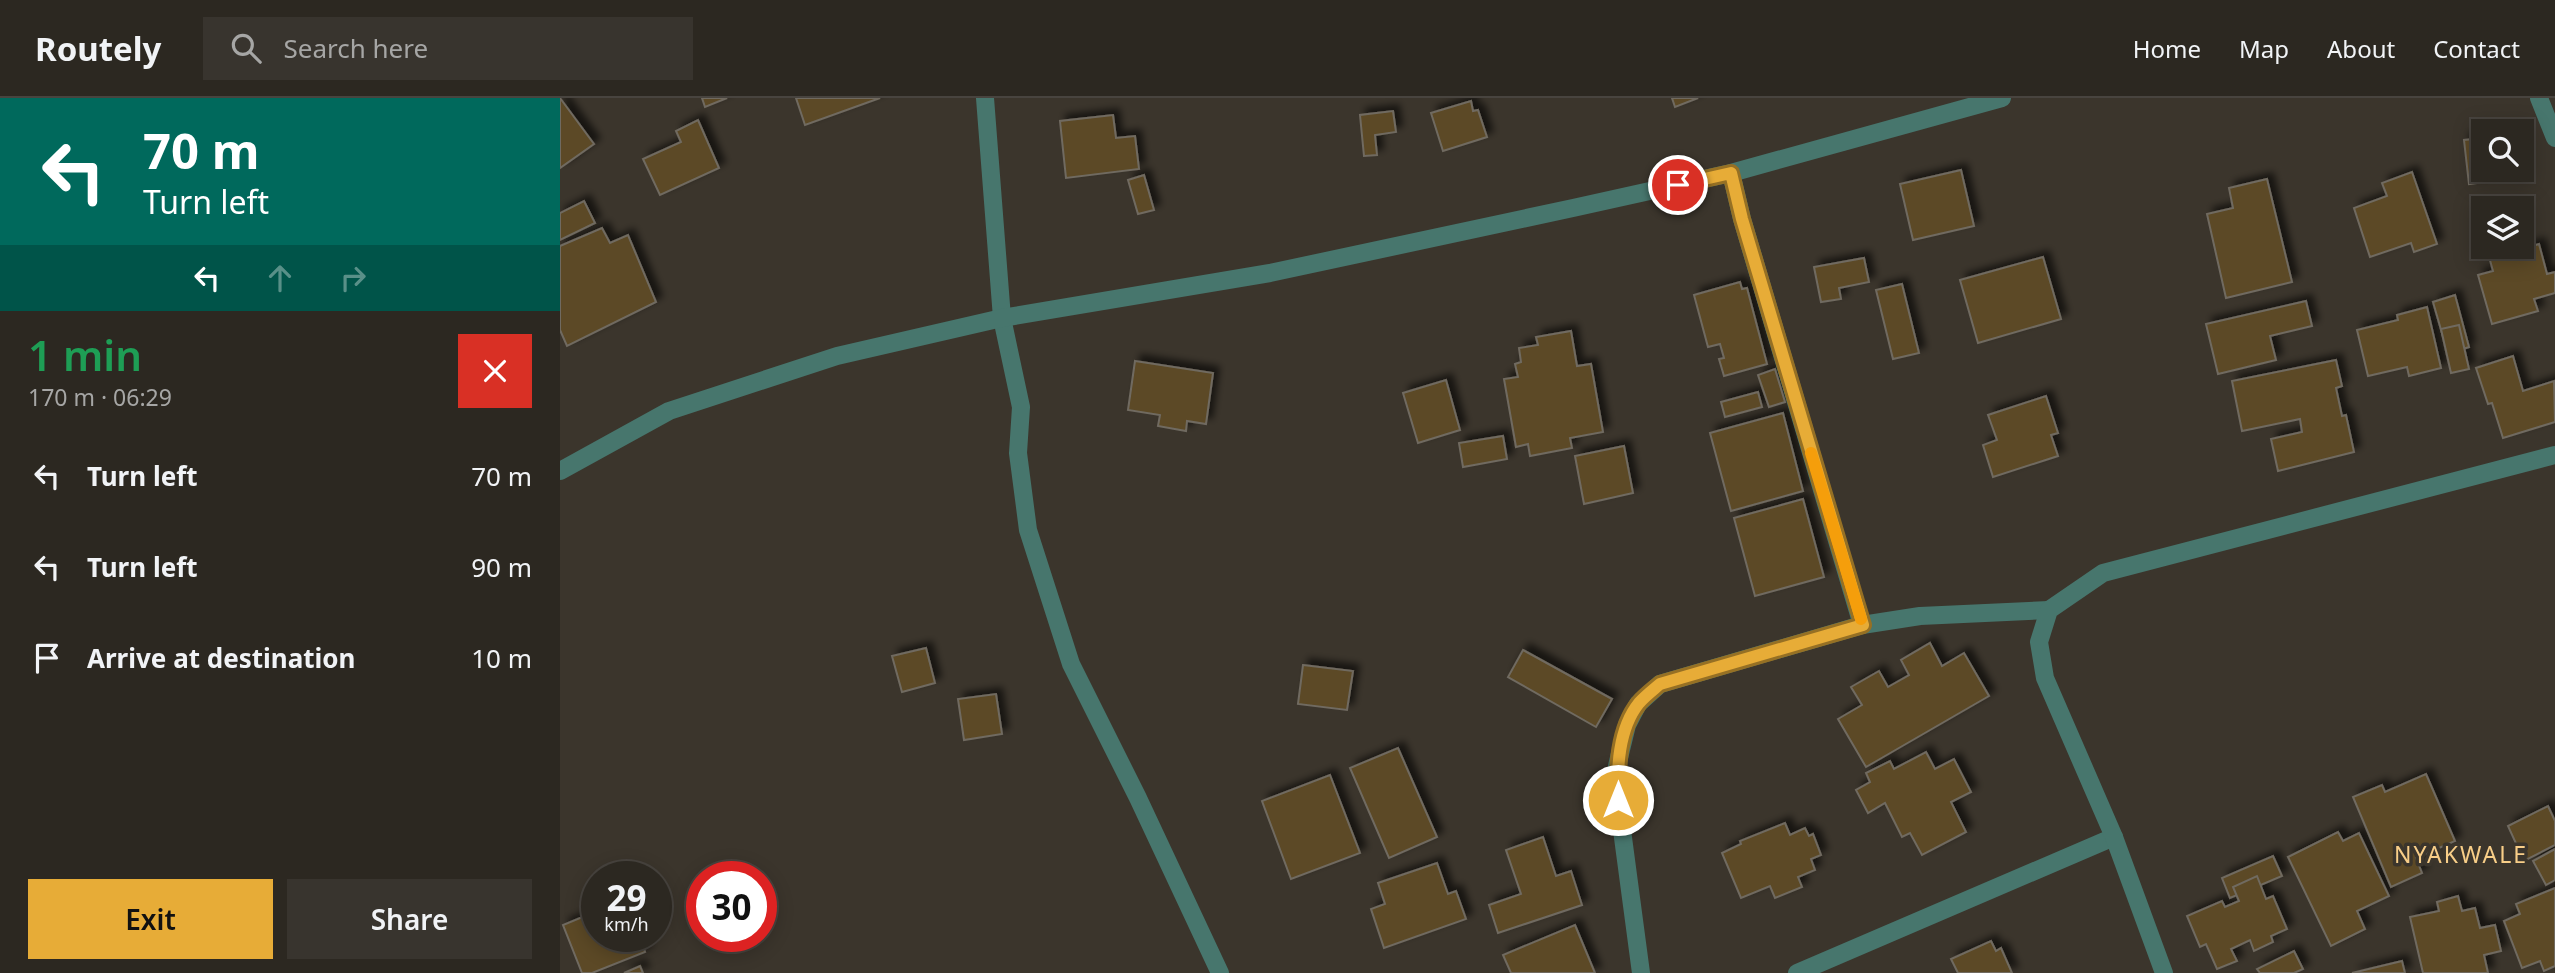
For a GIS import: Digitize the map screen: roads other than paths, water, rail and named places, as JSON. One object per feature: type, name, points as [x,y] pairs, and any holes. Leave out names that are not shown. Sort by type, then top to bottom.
[{"type":"street","points":[[985,98],[1002,318],[1021,407],[1018,453],[1028,530],[1071,664],[1138,797],[1214,971]]},
{"type":"street","points":[[560,471],[669,411],[837,356],[1002,318],[1270,273],[1731,173],[2002,98]]},
{"type":"street","points":[[2539,98],[2555,138]]},
{"type":"street","points":[[1731,173],[1742,219],[1863,625]]},
{"type":"street","points":[[1641,973],[1618,800],[1617,766],[1627,725],[1638,704],[1660,684],[1863,625],[1920,616],[2049,610],[2103,573],[2555,455]]},
{"type":"street","points":[[2049,610],[2039,642],[2045,678],[2114,837],[2164,973]]},
{"type":"street","points":[[1797,973],[2114,837]]},
{"type":"district","name":"NYAKWALE","points":[[2461,855]]}]
